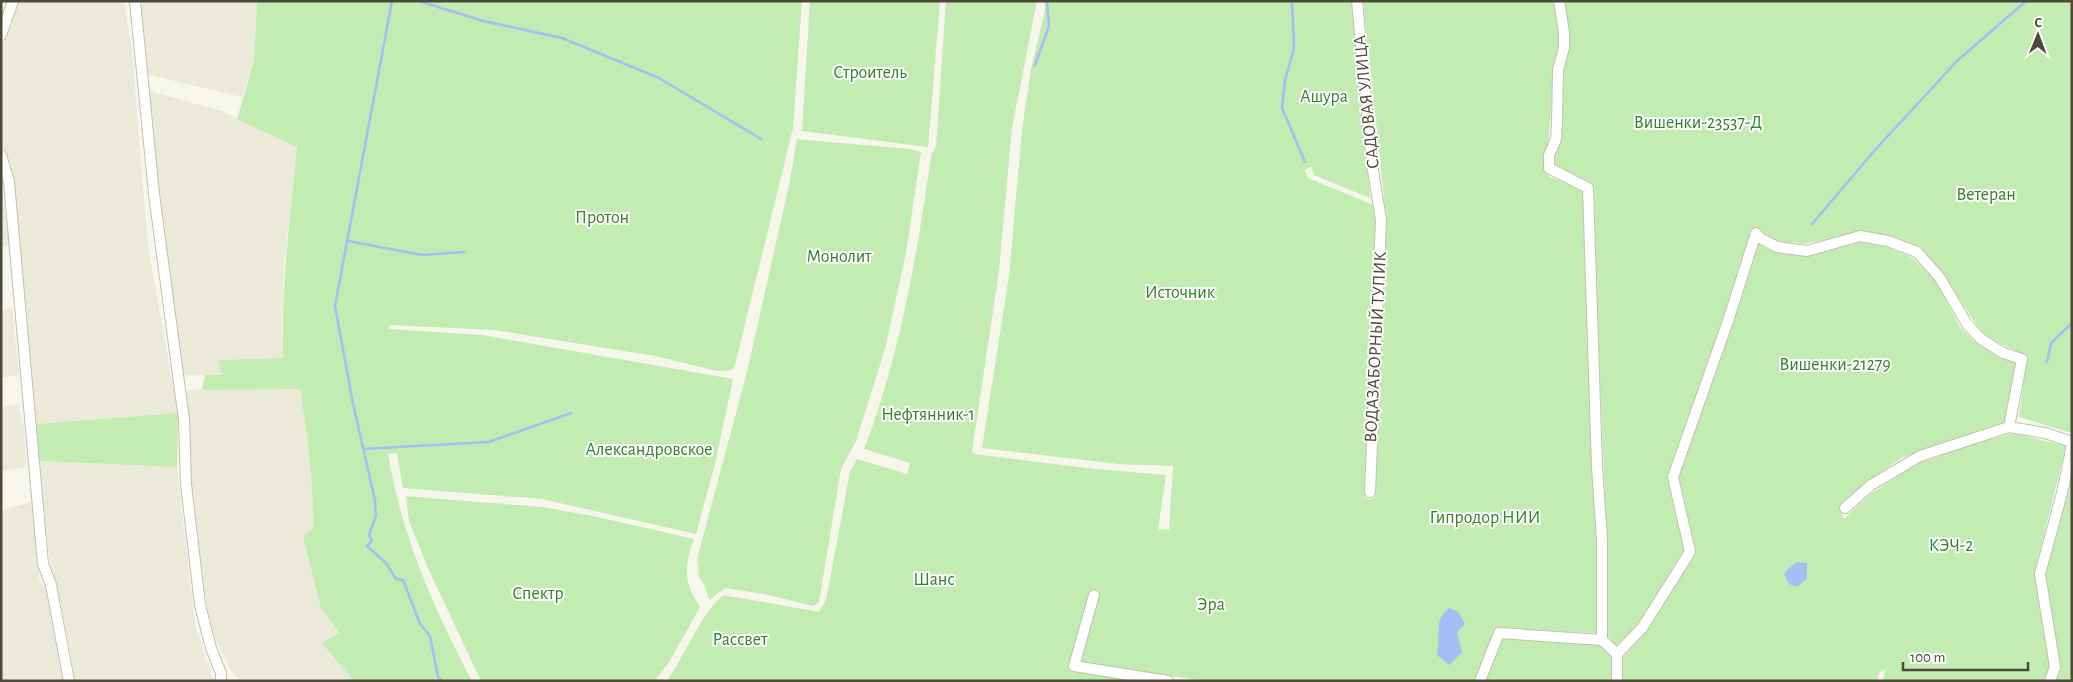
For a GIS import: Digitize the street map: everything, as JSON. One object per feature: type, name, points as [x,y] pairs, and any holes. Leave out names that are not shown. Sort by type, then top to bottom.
[{"type":"street","points":[[1,35],[13,1]]},
{"type":"street","points":[[135,1],[154,194],[184,420],[186,484],[200,605],[221,677],[229,681]]},
{"type":"street","name":"САДОВАЯ УЛИЦА","points":[[1357,1],[1372,164],[1379,203]]},
{"type":"street","points":[[1560,1],[1564,48],[1558,70],[1556,139],[1549,155],[1549,168],[1588,188],[1597,467],[1602,540],[1602,640]]},
{"type":"street","points":[[1,155],[9,182],[43,564],[51,585],[69,681]]},
{"type":"street","name":"ВОДАЗАБОРНЫЙ ТУПИК","points":[[1370,492],[1381,257],[1379,203]]},
{"type":"street","points":[[1616,681],[1617,654],[1642,628],[1690,552],[1673,477],[1756,233],[1760,238],[1777,247],[1806,251],[1860,236],[1888,241],[1917,252],[1940,278],[1966,324],[1982,340],[2003,353],[2022,359],[2009,428]]},
{"type":"street","points":[[1845,508],[1871,485],[1920,456],[2009,428],[2045,433],[2072,444],[2062,493],[2040,574],[2055,667],[2050,681]]},
{"type":"street","points":[[1094,595],[1074,666],[1168,681]]},
{"type":"street","points":[[1480,681],[1499,633],[1602,640],[1617,654]]},
{"type":"shaded area","points":[[18,1],[124,1],[132,50],[148,247],[178,413],[36,424],[14,180],[1,142],[1,49]]},
{"type":"shaded area","points":[[139,1],[257,1],[254,61],[242,97],[145,74]]},
{"type":"shaded area","points":[[146,90],[222,111],[297,147],[284,267],[283,358],[219,360],[222,376],[183,375]]},
{"type":"shaded area","points":[[1,180],[9,244],[1,248]]},
{"type":"shaded area","points":[[12,307],[19,375],[1,378],[1,310]]},
{"type":"shaded area","points":[[300,388],[311,466],[313,500],[313,529],[303,536],[321,609],[340,633],[321,644],[354,681],[241,681],[230,669],[210,627],[189,479],[189,427],[185,390]]},
{"type":"shaded area","points":[[18,404],[24,426],[26,467],[1,472],[1,408]]},
{"type":"shaded area","points":[[39,461],[177,467],[195,623],[213,681],[75,681],[68,639],[49,556]]},
{"type":"shaded area","points":[[33,502],[39,580],[46,587],[66,681],[4,681],[1,672],[1,510]]},
{"type":"green space","points":[[257,1],[802,1],[793,128],[735,365],[732,370],[717,371],[655,356],[494,330],[389,325],[389,329],[482,335],[733,379],[715,464],[696,534],[542,499],[403,488],[397,453],[388,454],[394,485],[410,543],[444,626],[472,681],[354,681],[321,643],[340,633],[321,609],[303,536],[313,529],[313,511],[309,458],[300,389],[202,390],[205,375],[222,375],[218,360],[283,358],[285,278],[297,147],[237,119],[254,61]]},
{"type":"green space","name":"Строитель","points":[[810,1],[940,1],[928,147],[802,131]]},
{"type":"green space","points":[[946,1],[1037,1],[1012,128],[999,271],[972,451],[974,454],[1095,469],[1166,475],[1158,529],[1169,530],[1173,466],[1119,464],[982,448],[1009,276],[1022,130],[1031,69],[1045,10],[1044,1],[1353,1],[1370,198],[1314,175],[1311,167],[1304,170],[1308,178],[1376,206],[1365,497],[1369,499],[1375,498],[1386,254],[1384,197],[1363,1],[1556,1],[1561,27],[1553,79],[1547,164],[1549,177],[1580,187],[1584,191],[1597,533],[1597,633],[1496,629],[1474,681],[1207,681],[1081,664],[1099,593],[1093,592],[1069,670],[1147,681],[667,681],[708,612],[724,595],[819,612],[826,600],[850,472],[857,459],[907,474],[910,463],[864,449],[888,378],[906,305],[931,156],[936,146]]},
{"type":"green space","name":"Вишенки-23537-Д","points":[[1563,1],[2072,1],[2072,433],[2019,417],[2027,356],[1984,336],[1942,273],[1920,250],[1886,235],[1858,231],[1801,244],[1796,242],[1778,244],[1762,236],[1759,230],[1669,477],[1687,550],[1641,624],[1616,645],[1604,631],[1606,519],[1594,186],[1556,168],[1552,155],[1561,75],[1568,53],[1569,26]]},
{"type":"green space","name":"Монолит","points":[[797,139],[909,149],[921,152],[906,253],[885,349],[856,441],[841,469],[819,602],[813,606],[764,594],[725,588],[709,600],[705,586],[699,577],[697,559],[747,372],[789,185]]},
{"type":"green space","name":"Вишенки-21279","points":[[1756,240],[1806,255],[1859,242],[1887,247],[1911,257],[1936,281],[1960,327],[1975,342],[2016,363],[2006,424],[1901,458],[1865,484],[1839,509],[1844,519],[1869,495],[1917,464],[2013,433],[2066,446],[2035,571],[2050,665],[2044,681],[1883,681],[1885,669],[1879,673],[1878,681],[1622,681],[1622,659],[1647,630],[1674,584],[1695,556],[1678,479]]},
{"type":"green space","points":[[178,413],[177,467],[39,461],[36,424]]},
{"type":"green space","points":[[2072,477],[2072,681],[2053,681],[2044,571]]},
{"type":"green space","name":"Спектр","points":[[406,496],[542,507],[593,516],[694,539],[688,558],[687,574],[690,589],[700,607],[668,664],[654,681],[481,681],[428,568],[409,521]]},
{"type":"green space","points":[[1502,636],[1602,645],[1614,660],[1614,681],[1486,681]]},
{"type":"water","points":[[1797,562],[1807,563],[1807,579],[1797,587],[1789,584],[1784,574]]},
{"type":"water","points":[[1449,608],[1458,612],[1465,624],[1457,632],[1462,653],[1449,665],[1437,655],[1439,624],[1444,613]]},
{"type":"waterway","points":[[392,1],[335,306],[353,404],[375,500],[376,516],[369,535],[372,541],[367,546],[386,563],[396,579],[403,580],[420,624],[430,636],[438,677],[442,681]]},
{"type":"waterway","points":[[419,1],[483,21],[562,38],[659,78],[761,139]]},
{"type":"waterway","points":[[1035,65],[1049,26],[1047,1]]},
{"type":"waterway","points":[[1292,1],[1294,48],[1285,80],[1282,108],[1305,162]]},
{"type":"waterway","points":[[1812,224],[1875,150],[1957,61],[2026,1]]},
{"type":"waterway","points":[[348,241],[422,255],[464,252]]},
{"type":"waterway","points":[[2047,362],[2051,343],[2072,323]]},
{"type":"waterway","points":[[363,449],[489,442],[571,413]]},
{"type":"park label","name":"Ашура","points":[[1324,97]]},
{"type":"park label","name":"Ветеран","points":[[1986,195]]},
{"type":"park label","name":"Протон","points":[[602,218]]},
{"type":"park label","name":"Источник","points":[[1180,293]]},
{"type":"park label","name":"Нефтянник-1","points":[[928,415]]},
{"type":"park label","name":"Александровское","points":[[649,450]]},
{"type":"park label","name":"Гипродор НИИ","points":[[1485,518]]},
{"type":"park label","name":"КЭЧ-2","points":[[1951,546]]},
{"type":"park label","name":"Шанс","points":[[934,580]]},
{"type":"park label","name":"Эра","points":[[1211,605]]},
{"type":"park label","name":"Рассвет","points":[[740,640]]}]
